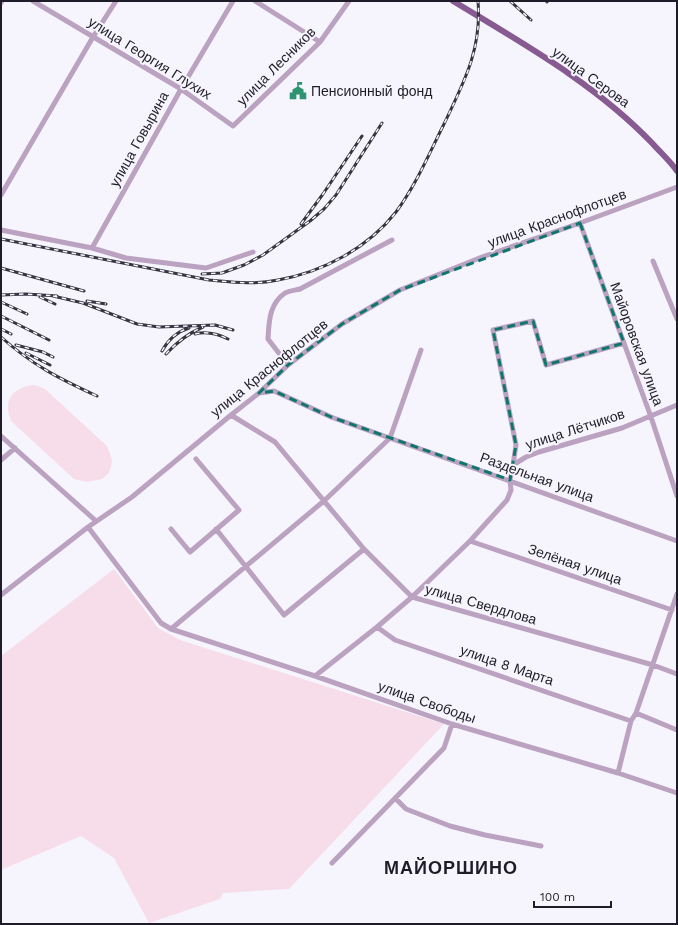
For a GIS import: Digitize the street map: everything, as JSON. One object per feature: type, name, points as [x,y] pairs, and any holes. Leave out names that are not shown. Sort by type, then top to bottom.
[{"type":"main road","name":"улица Серова","points":[[453,1],[528,47],[604,100],[635,125],[677,171]]},
{"type":"street","name":"улица Георгия Глухих","points":[[33,1],[181,89],[233,126]]},
{"type":"street","points":[[1,195],[93,37],[116,1]]},
{"type":"street","name":"улица Говырина","points":[[92,248],[181,89],[233,1]]},
{"type":"street","points":[[255,1],[320,42]]},
{"type":"street","name":"улица Лесников","points":[[233,126],[320,42],[349,1]]},
{"type":"street","name":"улица Краснофлотцев","points":[[1,595],[96,521],[132,497],[259,393],[288,365],[342,324],[400,290],[482,257],[677,187]]},
{"type":"street","name":"Майоровская улица","points":[[580,223],[652,417],[677,496]]},
{"type":"street","points":[[1,230],[92,248],[126,258],[206,268],[253,252]]},
{"type":"street","points":[[288,365],[268,339],[270,313],[277,302],[285,293],[300,289],[392,240]]},
{"type":"street","points":[[653,261],[677,319]]},
{"type":"street","points":[[513,465],[516,445],[493,330],[533,321],[546,365],[624,343]]},
{"type":"street","points":[[88,527],[161,623],[171,629],[325,500],[390,438],[421,350]]},
{"type":"street","name":"Раздельная улица","points":[[259,393],[274,391],[332,417],[677,541]]},
{"type":"street","name":"улица Лётчиков","points":[[315,676],[412,597],[470,541],[507,500],[511,490],[510,480],[513,465],[526,457],[539,452],[622,428],[652,417],[677,405]]},
{"type":"street","name":"улица Свердлова","points":[[231,415],[275,442],[325,500],[364,549],[412,597],[652,665],[677,674]]},
{"type":"street","points":[[1,436],[96,521]]},
{"type":"street","points":[[1,460],[15,448]]},
{"type":"street","points":[[171,529],[190,552],[239,510],[196,459]]},
{"type":"street","points":[[216,529],[284,615],[364,549]]},
{"type":"street","name":"Зелёная улица","points":[[470,541],[672,610]]},
{"type":"street","points":[[618,773],[632,721],[677,594]]},
{"type":"street","name":"улица 8 Марта","points":[[377,627],[395,640],[632,721]]},
{"type":"street","name":"улица Свободы","points":[[171,629],[315,676],[452,724],[618,773],[677,793]]},
{"type":"street","points":[[636,713],[677,730]]},
{"type":"street","points":[[332,863],[444,748],[452,724]]},
{"type":"street","points":[[395,798],[406,809],[450,826],[485,835],[541,846]]},
{"type":"highlighted area","points":[[580,223],[624,343],[546,365],[533,321],[493,330],[516,445],[510,480],[331,417],[274,391],[259,393],[288,365],[342,324],[400,290]]},
{"type":"shaded area","points":[[32,385],[45,389],[107,446],[112,460],[111,467],[108,474],[102,479],[87,482],[74,479],[11,421],[8,408],[11,397],[19,390]]},
{"type":"shaded area","points":[[114,569],[158,628],[180,640],[444,724],[289,889],[223,893],[220,899],[149,923],[114,858],[81,836],[1,870],[1,656]]},
{"type":"railway","points":[[1,239],[209,280],[226,282],[269,282],[295,276],[328,264],[358,247],[372,237],[396,212],[410,191],[465,79],[477,35],[479,18],[478,1]]},
{"type":"railway","points":[[510,1],[531,20]]},
{"type":"railway","points":[[202,274],[222,273],[244,265],[263,255],[310,221],[324,209],[336,195],[382,123]]},
{"type":"railway","points":[[301,224],[362,136]]},
{"type":"railway","points":[[1,268],[84,291]]},
{"type":"railway","points":[[1,295],[26,294],[57,296]]},
{"type":"railway","points":[[53,296],[83,303],[137,324],[159,327],[215,325],[233,330]]},
{"type":"railway","points":[[40,297],[55,304]]},
{"type":"railway","points":[[87,301],[106,304]]},
{"type":"railway","points":[[1,302],[27,314]]},
{"type":"railway","points":[[1,316],[49,340]]},
{"type":"railway","points":[[166,354],[183,339],[203,327]]},
{"type":"railway","points":[[162,351],[173,337],[189,328]]},
{"type":"railway","points":[[1,329],[11,334]]},
{"type":"railway","points":[[195,334],[212,334],[228,339]]},
{"type":"railway","points":[[1,337],[24,356],[47,371],[97,396]]},
{"type":"railway","points":[[16,345],[43,352],[53,357]]},
{"type":"railway","points":[[26,353],[50,365]]},
{"type":"place","name":"Пенсионный фонд","points":[[298,91]]},
{"type":"district","name":"МАЙОРШИНО","points":[[451,867]]}]
